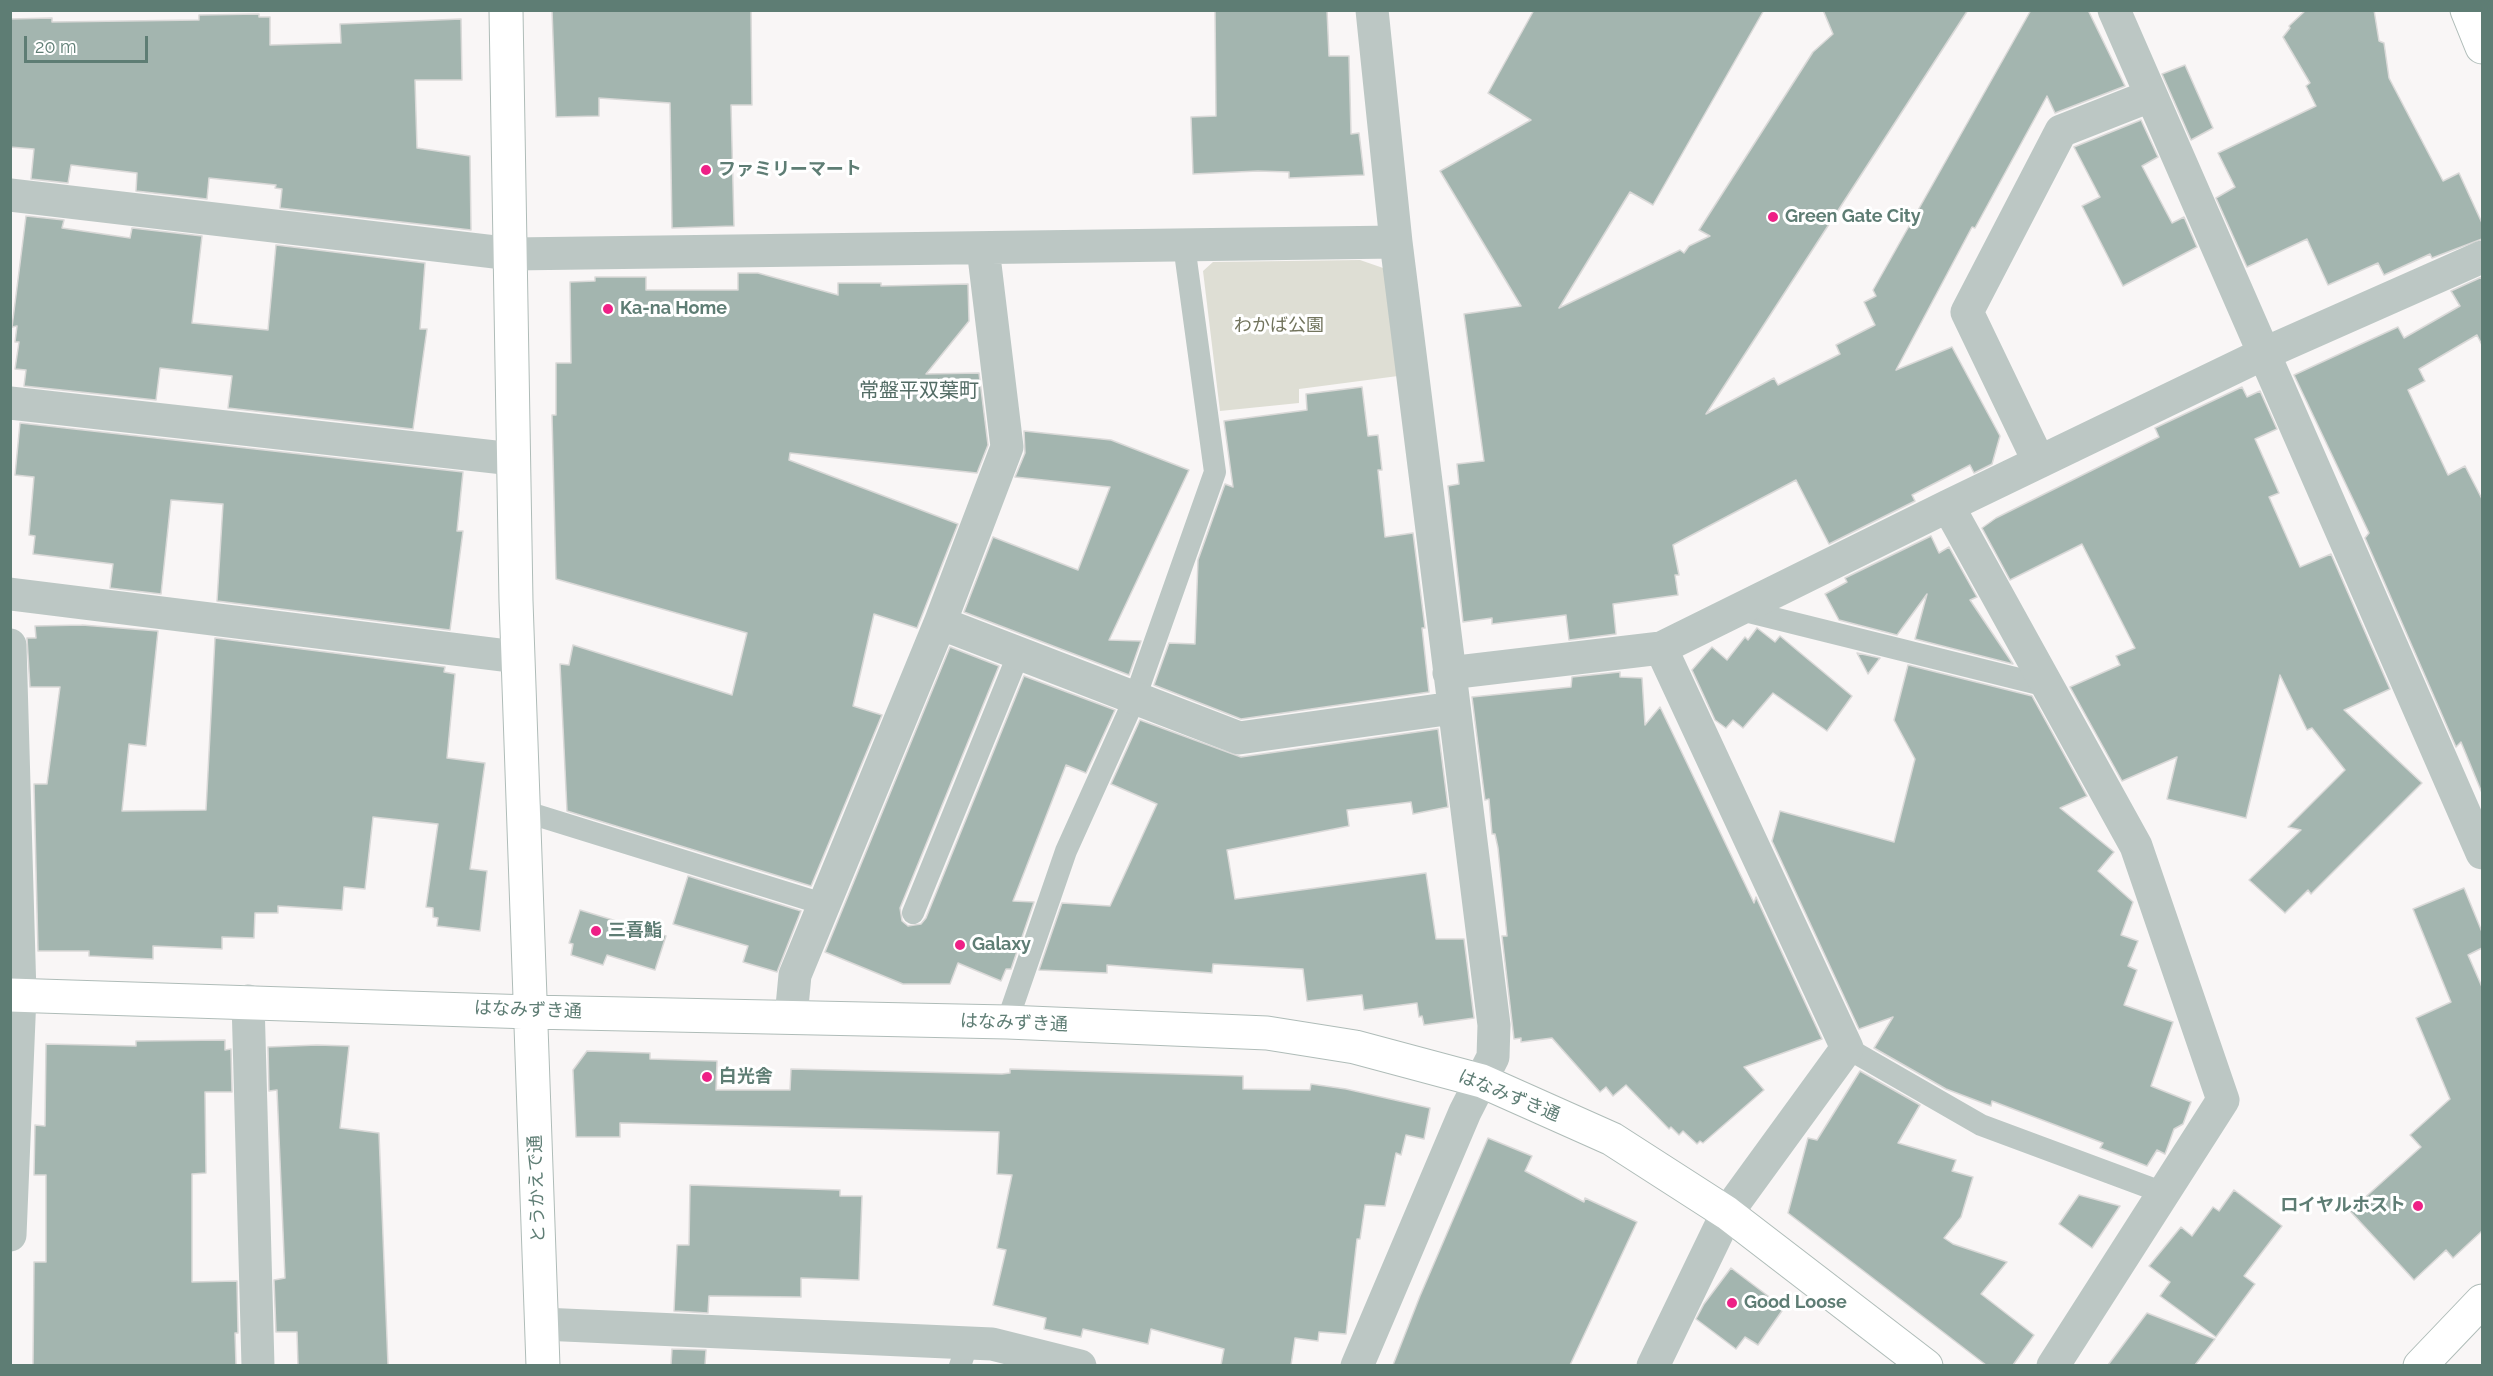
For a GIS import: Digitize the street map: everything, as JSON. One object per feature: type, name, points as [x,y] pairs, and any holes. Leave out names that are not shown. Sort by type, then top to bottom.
[{"type":"street","name":"とうかえで通","points":[[506,10],[518,657],[543,1365]]},
{"type":"street","points":[[1357,1365],[1465,1112],[1493,1057],[1494,1025],[1396,242],[1372,10]]},
{"type":"street","points":[[2114,10],[2482,853]]},
{"type":"street","points":[[2467,10],[2482,47]]},
{"type":"street","points":[[2039,462],[1967,312],[2061,132],[2150,96]]},
{"type":"street","points":[[10,195],[512,255],[1396,242]]},
{"type":"street","points":[[791,1017],[795,975],[940,623],[1007,447],[982,248]]},
{"type":"street","points":[[1449,673],[1661,648],[2263,354],[2482,257]]},
{"type":"street","points":[[10,403],[513,459]]},
{"type":"street","points":[[1948,506],[2136,846],[2223,1100],[2053,1365]]},
{"type":"street","points":[[10,594],[518,657]]},
{"type":"street","points":[[940,623],[1239,738],[1453,708]]},
{"type":"street","points":[[10,645],[15,995],[10,1235]]},
{"type":"street","points":[[1653,1365],[1727,1213],[1847,1048],[1661,648]]},
{"type":"street","name":"はなみずき通","points":[[15,995],[531,1012],[1007,1022],[1267,1033],[1355,1047],[1482,1081],[1612,1139],[1727,1213],[1926,1365]]},
{"type":"street","points":[[248,1001],[258,1365]]},
{"type":"street","points":[[2420,1365],[2482,1301]]},
{"type":"street","points":[[542,1324],[964,1354],[992,1344],[1080,1365]]},
{"type":"lane","points":[[1007,1022],[1066,851],[1135,699],[1215,472],[1184,245]]},
{"type":"lane","points":[[1741,610],[2047,686]]},
{"type":"lane","points":[[913,913],[1019,654]]},
{"type":"lane","points":[[523,811],[823,904]]},
{"type":"lane","points":[[1847,1048],[1981,1125],[2164,1193]]},
{"type":"green space","name":"わかば公園","points":[[1360,260],[1386,269],[1398,376],[1299,389],[1299,403],[1220,411],[1203,271],[1213,262]]},
{"type":"building","points":[[552,10],[751,10],[752,105],[731,105],[734,226],[672,228],[670,103],[599,98],[599,116],[556,117]]},
{"type":"building","points":[[1215,10],[1327,10],[1329,56],[1349,56],[1351,134],[1359,133],[1364,175],[1289,178],[1289,172],[1193,174],[1191,117],[1216,116]]},
{"type":"building","points":[[1534,10],[1764,10],[1653,205],[1630,192],[1559,308],[1680,250],[1684,253],[1689,246],[1710,236],[1699,230],[1813,52],[1833,34],[1823,10],[1968,10],[1706,414],[1774,378],[1778,385],[1840,354],[1836,345],[1875,325],[1864,302],[1876,296],[1873,290],[2031,10],[2088,10],[2125,86],[2055,113],[2047,96],[1975,228],[1972,227],[1896,370],[1952,347],[2000,436],[1992,464],[1974,473],[1970,465],[1912,495],[1915,501],[1829,544],[1796,480],[1673,545],[1679,575],[1675,575],[1678,595],[1613,604],[1616,634],[1569,640],[1566,615],[1492,624],[1492,618],[1463,622],[1448,486],[1459,484],[1457,464],[1484,461],[1464,314],[1521,306],[1440,171],[1531,120],[1488,93]]},
{"type":"building","points":[[2306,10],[2374,10],[2379,41],[2384,43],[2389,78],[2443,181],[2459,173],[2482,223],[2482,239],[2432,258],[2430,254],[2384,275],[2378,263],[2328,285],[2307,239],[2247,267],[2216,198],[2235,187],[2218,153],[2316,106],[2306,86],[2310,83],[2283,37],[2290,28],[2289,26]]},
{"type":"building","points":[[259,14],[259,17],[270,17],[270,45],[341,43],[340,24],[461,19],[462,80],[415,80],[417,148],[470,156],[471,230],[280,208],[282,189],[275,188],[276,185],[209,178],[207,199],[136,191],[137,173],[71,165],[68,183],[31,179],[34,149],[10,147],[10,19],[52,18],[52,22],[199,20],[199,15]]},
{"type":"building","points":[[2185,65],[2213,128],[2191,140],[2162,74]]},
{"type":"building","points":[[2141,120],[2158,157],[2142,166],[2172,223],[2184,217],[2197,247],[2123,286],[2082,206],[2100,197],[2074,147]]},
{"type":"building","points":[[26,216],[64,220],[62,228],[130,238],[132,228],[202,236],[192,323],[268,330],[276,245],[425,263],[420,329],[427,329],[413,429],[228,408],[232,376],[160,368],[156,400],[24,386],[26,370],[15,369],[19,342],[15,342],[17,326],[12,327]]},
{"type":"building","points":[[738,273],[758,273],[838,295],[838,283],[881,283],[881,286],[968,284],[969,321],[926,374],[979,373],[988,445],[977,473],[790,453],[789,460],[958,524],[917,628],[874,614],[853,706],[882,715],[811,886],[567,811],[560,664],[569,665],[573,645],[732,695],[747,633],[556,579],[552,415],[556,415],[556,363],[571,363],[570,282],[595,281],[595,277],[646,277],[646,290],[738,290]]},
{"type":"building","points":[[2482,277],[2482,345],[2477,335],[2419,369],[2425,381],[2408,390],[2448,475],[2465,466],[2482,499],[2482,793],[2461,742],[2456,747],[2365,538],[2369,533],[2294,375],[2398,327],[2404,338],[2460,306],[2451,291]]},
{"type":"building","points":[[1362,387],[1368,436],[1378,435],[1382,470],[1378,470],[1385,537],[1413,533],[1425,628],[1422,628],[1429,692],[1241,719],[1154,685],[1169,643],[1195,644],[1198,560],[1225,484],[1233,487],[1224,421],[1307,410],[1306,394]]},
{"type":"building","points":[[2242,387],[2247,397],[2260,391],[2277,429],[2255,439],[2279,493],[2269,497],[2300,567],[2331,554],[2390,689],[2344,710],[2422,783],[2311,894],[2308,890],[2285,913],[2249,880],[2301,830],[2288,827],[2345,770],[2312,728],[2307,730],[2280,675],[2246,818],[2167,799],[2177,757],[2122,781],[2070,687],[2120,665],[2116,656],[2135,648],[2082,544],[2010,580],[1982,528],[1996,518],[2159,437],[2155,428]]},
{"type":"building","points":[[20,423],[463,472],[457,531],[463,531],[450,630],[217,601],[223,504],[171,500],[161,594],[110,588],[113,564],[33,554],[35,536],[29,535],[34,477],[15,475]]},
{"type":"building","points":[[1024,431],[1111,440],[1189,470],[1109,640],[1141,641],[1129,675],[964,612],[993,537],[1078,570],[1110,487],[1015,477],[1025,453]]},
{"type":"building","points":[[1931,536],[1939,553],[1949,547],[1977,597],[1970,600],[2013,664],[1915,639],[1927,594],[1897,635],[1839,620],[1825,594],[1847,582],[1845,578]]},
{"type":"building","points":[[82,625],[158,631],[146,746],[129,744],[122,811],[206,810],[215,638],[445,667],[444,672],[455,674],[447,758],[485,763],[470,869],[487,871],[480,931],[437,926],[438,918],[433,917],[433,908],[426,907],[438,824],[373,817],[365,889],[344,887],[342,910],[278,906],[278,913],[255,913],[254,938],[222,937],[222,949],[153,946],[153,959],[89,956],[89,951],[38,951],[34,784],[47,784],[60,687],[30,687],[27,638],[36,638],[35,626]]},
{"type":"building","points":[[1757,628],[1775,642],[1780,636],[1852,696],[1827,731],[1773,693],[1743,728],[1733,720],[1726,728],[1715,720],[1692,670],[1712,647],[1727,660],[1745,637],[1748,640]]},
{"type":"building","points":[[950,647],[999,666],[900,908],[902,921],[908,926],[921,924],[926,918],[1024,676],[1115,710],[1086,773],[1066,765],[1013,901],[1034,902],[1011,969],[1006,969],[1001,981],[958,963],[950,984],[903,984],[825,952]]},
{"type":"building","points":[[1857,653],[1880,658],[1868,674]]},
{"type":"building","points":[[1908,665],[2032,696],[2087,796],[2060,808],[2114,852],[2098,871],[2133,902],[2121,935],[2138,941],[2128,966],[2137,970],[2124,1005],[2173,1022],[2151,1086],[2191,1102],[2183,1124],[2174,1129],[2165,1154],[2157,1150],[2147,1166],[2100,1148],[2103,1143],[1992,1101],[1991,1106],[1946,1089],[1874,1048],[1893,1017],[1859,1029],[1772,841],[1780,811],[1894,842],[1915,759],[1894,720]]},
{"type":"building","points":[[1620,672],[1620,677],[1642,678],[1645,725],[1660,707],[1754,903],[1756,897],[1822,1039],[1744,1067],[1764,1090],[1703,1143],[1700,1141],[1697,1144],[1683,1131],[1679,1135],[1671,1127],[1669,1129],[1626,1085],[1613,1096],[1606,1087],[1600,1092],[1552,1038],[1521,1042],[1521,1038],[1514,1039],[1502,936],[1507,936],[1498,848],[1495,834],[1492,834],[1489,799],[1485,800],[1472,697],[1571,687],[1572,677]]},
{"type":"building","points":[[1140,720],[1241,757],[1438,729],[1448,807],[1413,814],[1411,802],[1347,810],[1349,826],[1227,850],[1235,899],[1426,873],[1436,939],[1464,939],[1474,1018],[1424,1025],[1422,1016],[1419,1017],[1417,1003],[1364,1010],[1362,995],[1307,1001],[1303,969],[1213,964],[1212,973],[1107,965],[1107,973],[1039,970],[1062,903],[1110,906],[1157,804],[1111,784]]},
{"type":"building","points":[[688,876],[801,911],[777,972],[743,962],[748,946],[673,924]]},
{"type":"building","points":[[2464,888],[2482,932],[2482,948],[2468,955],[2482,987],[2482,1231],[2453,1258],[2446,1250],[2414,1280],[2350,1211],[2421,1147],[2410,1135],[2450,1099],[2416,1018],[2451,1002],[2413,909]]},
{"type":"building","points":[[580,910],[666,936],[655,970],[607,955],[603,965],[571,955],[573,944],[569,943]]},
{"type":"building","points":[[225,1040],[225,1050],[231,1049],[232,1092],[205,1092],[206,1173],[192,1174],[192,1282],[237,1281],[236,1365],[33,1365],[34,1262],[46,1262],[46,1175],[34,1175],[35,1125],[45,1126],[46,1044],[136,1046],[136,1041]]},
{"type":"building","points":[[349,1046],[340,1128],[379,1133],[388,1365],[298,1365],[297,1332],[276,1332],[274,1280],[285,1278],[277,1090],[269,1091],[268,1047]]},
{"type":"building","points":[[587,1051],[650,1053],[650,1059],[717,1061],[716,1090],[790,1090],[791,1069],[1002,1074],[1010,1073],[1010,1069],[1243,1076],[1243,1089],[1310,1090],[1311,1084],[1346,1089],[1430,1108],[1424,1139],[1406,1135],[1401,1155],[1396,1153],[1385,1206],[1365,1205],[1360,1239],[1357,1239],[1346,1334],[1319,1332],[1318,1341],[1295,1338],[1291,1365],[1221,1365],[1224,1349],[1151,1329],[1148,1344],[1083,1329],[1081,1337],[1044,1329],[1046,1318],[993,1305],[1006,1250],[997,1248],[1012,1175],[997,1174],[999,1132],[620,1123],[620,1137],[576,1137],[573,1070]]},
{"type":"building","points":[[1860,1071],[1920,1105],[1898,1143],[1956,1160],[1952,1171],[1973,1177],[1961,1217],[1944,1238],[1953,1244],[2007,1262],[1981,1294],[2034,1335],[2013,1365],[1986,1365],[1788,1213],[1808,1138],[1817,1140]]},
{"type":"building","points":[[1488,1138],[1532,1156],[1525,1171],[1584,1202],[1585,1198],[1637,1222],[1570,1365],[1393,1365],[1420,1296]]},
{"type":"building","points":[[690,1185],[840,1190],[840,1196],[862,1196],[859,1280],[801,1278],[801,1297],[709,1296],[708,1313],[674,1311],[677,1245],[689,1245]]},
{"type":"building","points":[[2234,1190],[2282,1226],[2244,1276],[2255,1284],[2216,1337],[2160,1296],[2170,1282],[2149,1266],[2181,1227],[2192,1236],[2213,1207],[2219,1211]]},
{"type":"building","points":[[2079,1195],[2120,1206],[2092,1248],[2059,1224]]},
{"type":"building","points":[[1731,1268],[1784,1308],[1758,1345],[1745,1337],[1736,1349],[1696,1319],[1704,1304]]},
{"type":"building","points":[[2147,1313],[2215,1339],[2195,1365],[2108,1365]]},
{"type":"building","points":[[672,1349],[706,1350],[705,1365],[671,1365]]},
{"type":"place","name":"ファミリーマート","points":[[706,170]]},
{"type":"place","name":"Green Gate City","points":[[1773,217]]},
{"type":"place","name":"Ka-na Home","points":[[608,309]]},
{"type":"place","name":"三喜鮨","points":[[596,931]]},
{"type":"place","name":"Galaxy","points":[[960,945]]},
{"type":"place","name":"白光舎","points":[[707,1077]]},
{"type":"place","name":"ロイヤルホスト","points":[[2418,1206]]},
{"type":"place","name":"Good Loose","points":[[1732,1303]]},
{"type":"district","name":"常盤平双葉町","points":[[919,391]]}]
